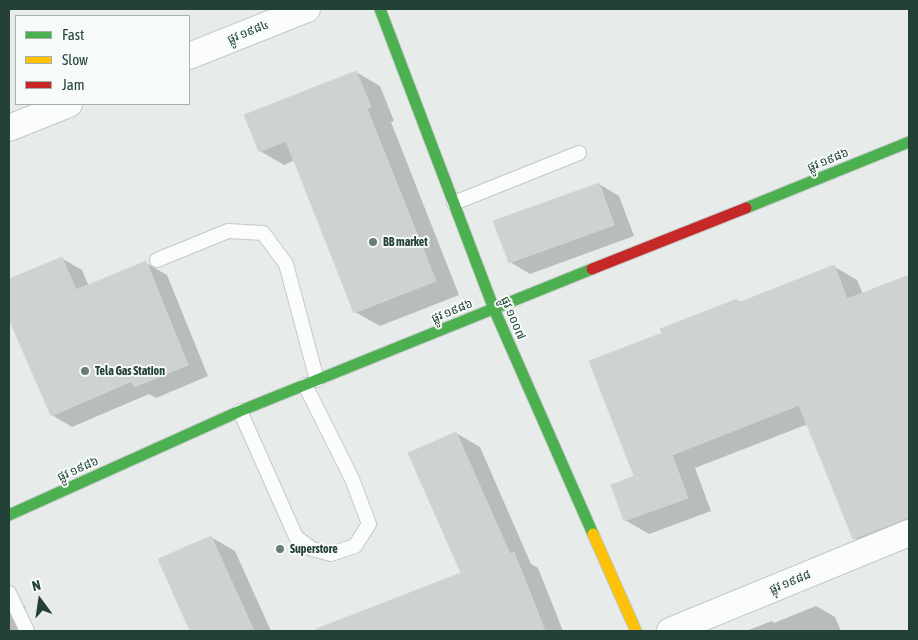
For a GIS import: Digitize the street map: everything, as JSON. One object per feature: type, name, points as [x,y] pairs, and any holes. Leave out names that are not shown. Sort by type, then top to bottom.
[{"type":"main road","name":"ផ្លូវ ១០០៧","points":[[380,9],[494,309],[636,631]]},
{"type":"main road","name":"ផ្លូវ ១៩៨៦","points":[[9,515],[240,411],[909,142]]},
{"type":"street","name":"ផ្លូវ ១៩៨៤","points":[[190,56],[307,9]]},
{"type":"street","points":[[9,128],[66,105]]},
{"type":"street","name":"ផ្លុវ ១៩៨៨","points":[[670,631],[909,533]]},
{"type":"lane","points":[[454,203],[579,153]]},
{"type":"lane","points":[[157,260],[228,231],[263,233],[286,264],[311,382],[369,524],[355,546],[331,554],[312,549],[296,537],[240,411]]},
{"type":"lane","points":[[9,593],[26,631]]},
{"type":"building","points":[[356,71],[371,107],[367,109],[436,281],[354,313],[286,141],[259,152],[244,115]]},
{"type":"building","points":[[599,183],[614,225],[509,263],[493,221]]},
{"type":"building","points":[[62,257],[76,290],[146,261],[188,365],[134,387],[132,381],[51,416],[9,319],[9,279]]},
{"type":"building","points":[[834,265],[847,299],[909,275],[909,517],[853,539],[799,405],[672,455],[688,498],[624,521],[611,485],[634,476],[589,361],[662,333],[660,329],[737,299],[738,303]]},
{"type":"building","points":[[456,432],[510,554],[514,552],[545,631],[316,631],[316,629],[461,573],[408,453]]},
{"type":"building","points":[[211,536],[254,631],[190,631],[158,559]]},
{"type":"traffic: fast","points":[[380,9],[494,309],[593,534]]},
{"type":"traffic: fast","points":[[746,208],[909,142]]},
{"type":"traffic: fast","points":[[9,515],[240,411],[592,269]]},
{"type":"traffic: slow","points":[[593,534],[636,631]]},
{"type":"traffic: jam","points":[[592,269],[746,208]]},
{"type":"place","name":"BB market","points":[[373,242]]},
{"type":"place","name":"Tela Gas Station","points":[[85,371]]},
{"type":"place","name":"Superstore","points":[[280,549]]}]
